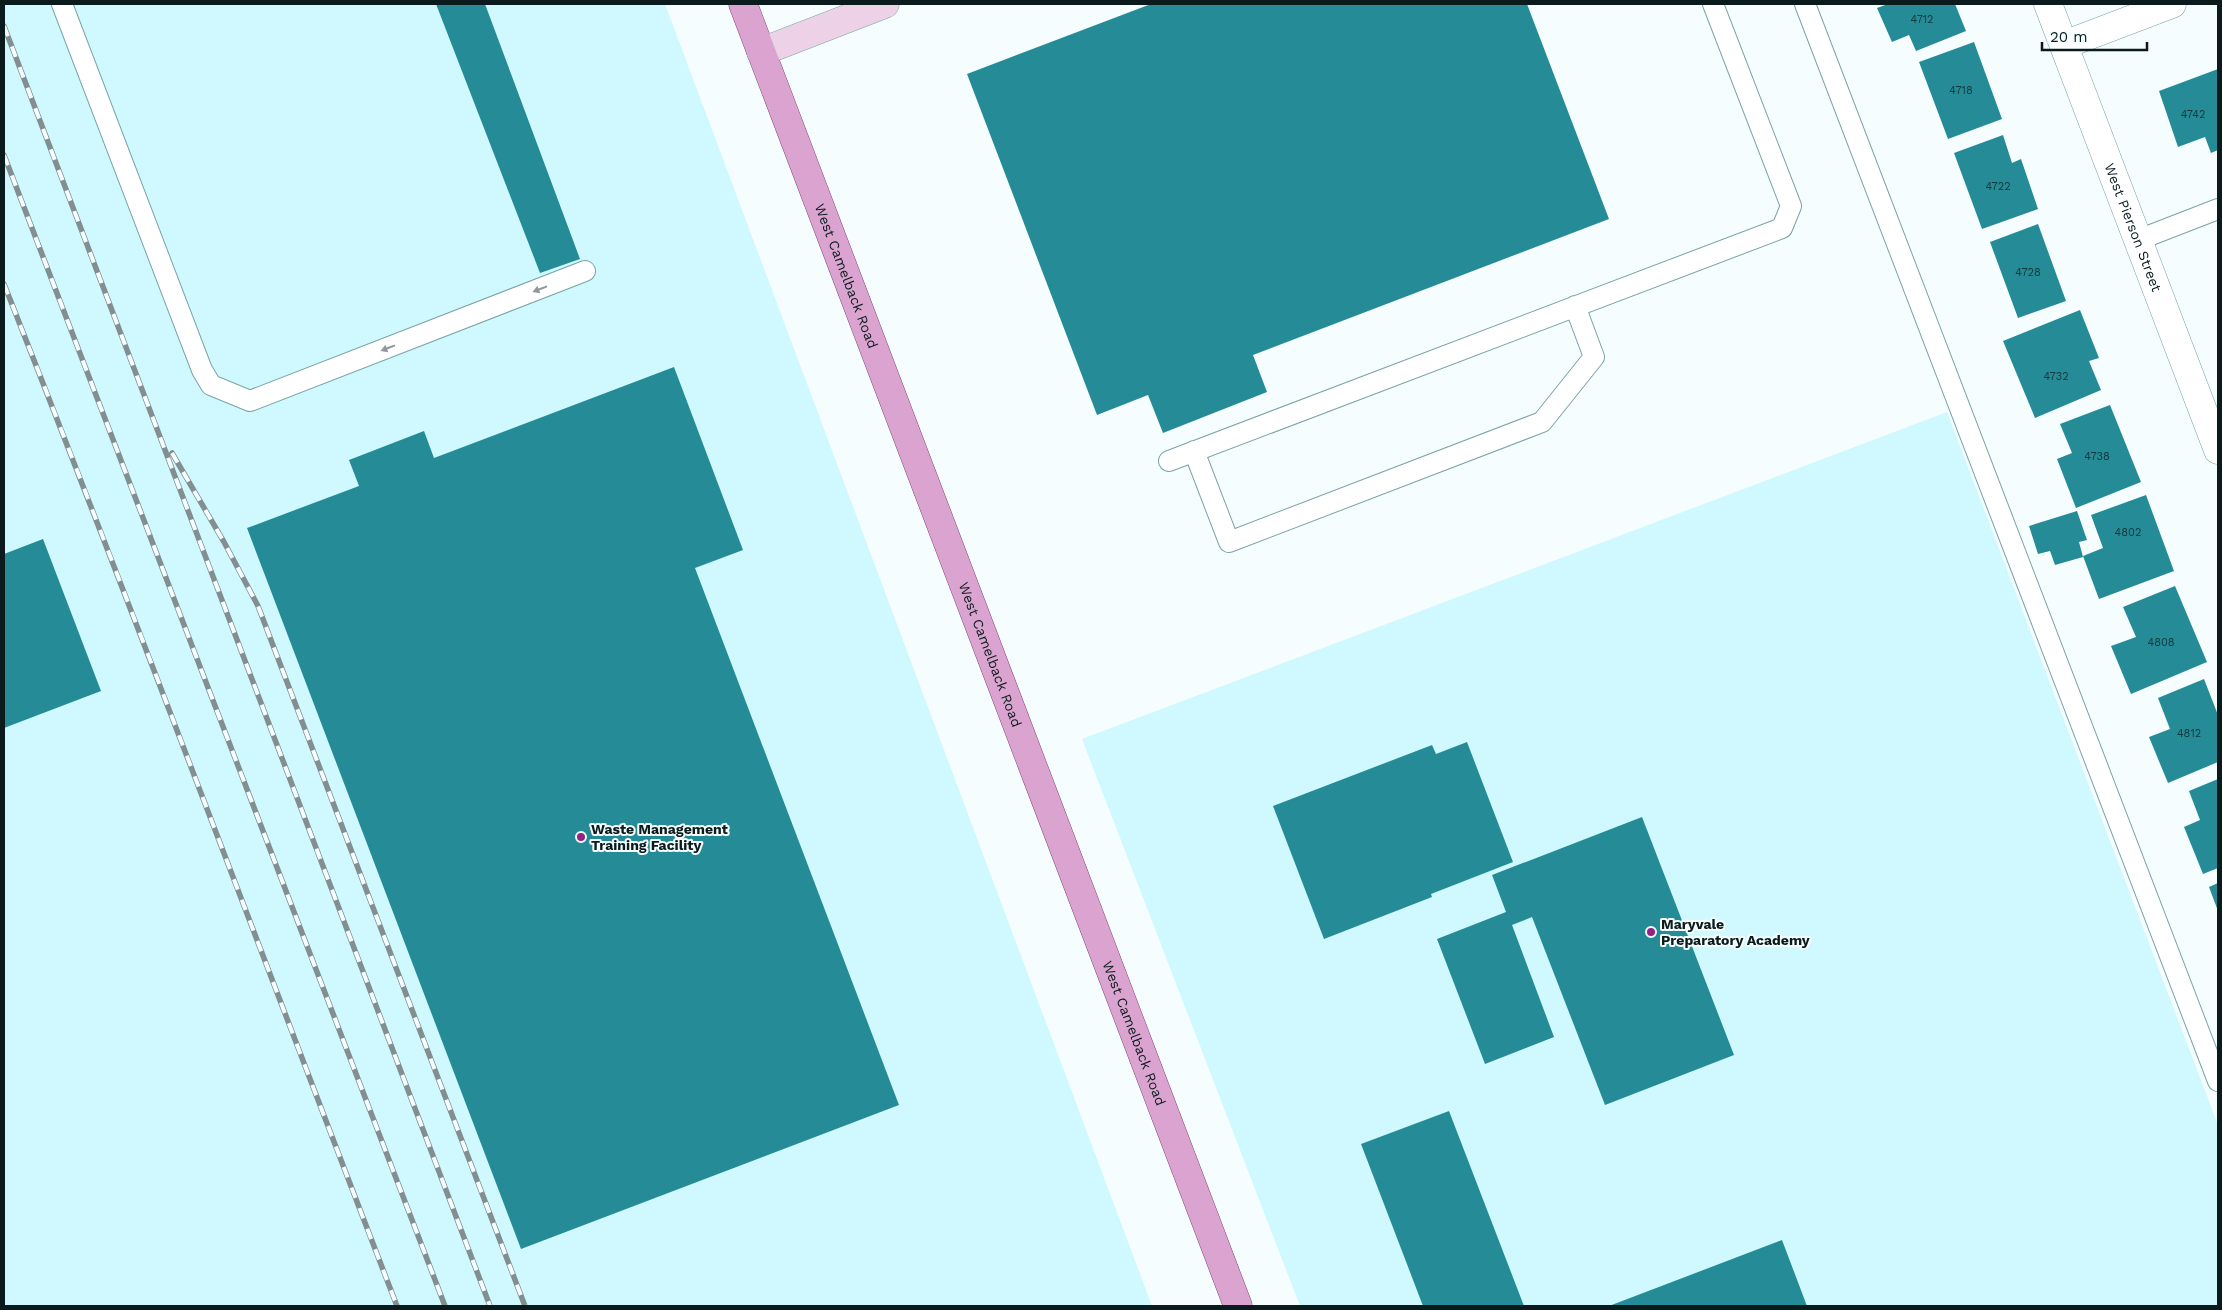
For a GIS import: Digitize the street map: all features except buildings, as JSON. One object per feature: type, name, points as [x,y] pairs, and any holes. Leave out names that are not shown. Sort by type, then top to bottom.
[{"type":"main road","name":"West Camelback Road","points":[[743,4],[1238,1306]]},
{"type":"street","points":[[761,52],[885,4]]},
{"type":"street","name":"West Pierson Street","points":[[2048,4],[2218,446]]},
{"type":"street","points":[[2064,46],[2172,4]]},
{"type":"lane","points":[[62,4],[202,370],[211,385],[250,401],[585,272]]},
{"type":"lane","points":[[1169,461],[1782,228],[1792,206],[1713,4]]},
{"type":"lane","points":[[1805,4],[2218,1081]]},
{"type":"lane","points":[[2138,240],[2218,209]]},
{"type":"lane","points":[[1194,451],[1229,542],[1542,422],[1594,357],[1575,306]]},
{"type":"shaded area","points":[[4,4],[665,4],[1152,1306],[4,1306]]},
{"type":"shaded area","name":"Maryvale Preparatory Academy","points":[[1947,412],[2218,1125],[2218,1306],[1300,1306],[1082,739]]},
{"type":"railway","points":[[4,26],[490,1306]]},
{"type":"railway","points":[[4,155],[445,1306]]},
{"type":"railway","points":[[4,284],[153,667],[397,1306]]},
{"type":"railway","points":[[172,453],[224,542],[258,606],[525,1306]]},
{"type":"place","name":"Waste Management Training Facility","points":[[581,837]]},
{"type":"place","name":"Maryvale Preparatory Academy","points":[[1651,932]]}]
